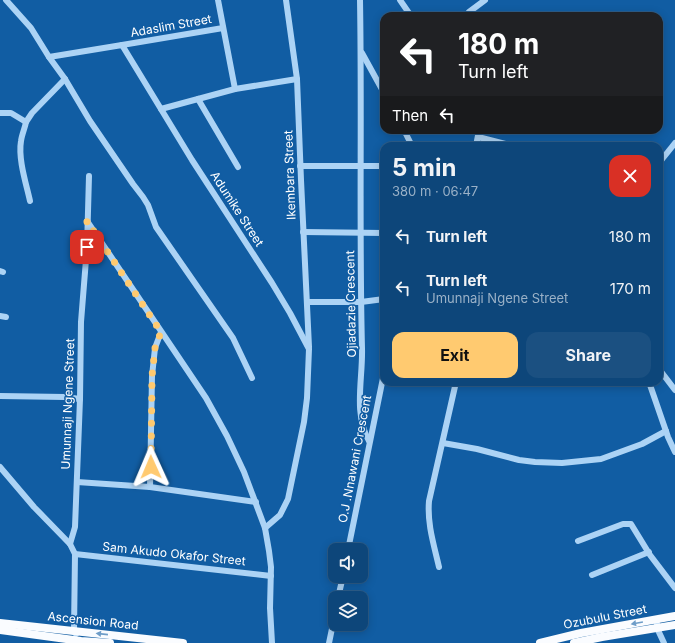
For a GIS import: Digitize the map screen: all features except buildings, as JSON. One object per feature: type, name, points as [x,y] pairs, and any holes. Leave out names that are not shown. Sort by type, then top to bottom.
[{"type":"main road","name":"Ozubulu Street","points":[[574,643],[657,624],[675,616]]},
{"type":"main road","name":"Ascension Road","points":[[0,623],[183,643]]},
{"type":"main road","name":"Ozubulu Street","points":[[545,642],[657,624],[675,624]]},
{"type":"main road","name":"Ascension Road","points":[[0,630],[81,641],[110,643]]},
{"type":"street","points":[[6,0],[31,28],[65,79],[90,121],[143,197],[148,205],[156,227],[233,338],[252,378]]},
{"type":"street","points":[[218,0],[235,89]]},
{"type":"street","name":"Ikembara Street","points":[[286,0],[298,79],[300,166],[309,349]]},
{"type":"street","name":"Ojiadazie Crescent","points":[[360,0],[362,357],[360,395],[364,430],[369,441]]},
{"type":"street","points":[[400,0],[408,12]]},
{"type":"street","points":[[470,12],[484,0]]},
{"type":"street","name":"Adaslim Street","points":[[122,45],[223,28]]},
{"type":"street","points":[[49,57],[122,45]]},
{"type":"street","name":"Adumike Street","points":[[122,45],[192,160],[272,283],[309,349]]},
{"type":"street","points":[[361,51],[380,86]]},
{"type":"street","points":[[30,201],[23,170],[20,146],[26,122],[32,113],[65,79]]},
{"type":"street","points":[[161,109],[235,89],[298,79]]},
{"type":"street","points":[[198,99],[238,167]]},
{"type":"street","points":[[0,113],[10,113],[26,122]]},
{"type":"street","points":[[477,142],[478,134]]},
{"type":"street","points":[[478,137],[498,142]]},
{"type":"street","points":[[663,158],[675,142]]},
{"type":"street","points":[[300,166],[380,166]]},
{"type":"street","name":"Umunnaji Ngene Street","points":[[70,544],[75,527],[80,399],[81,322],[87,247],[89,176]]},
{"type":"street","points":[[87,221],[206,398],[227,436],[244,472],[265,528],[269,551],[272,643]]},
{"type":"street","points":[[303,232],[380,233]]},
{"type":"street","points":[[307,302],[361,302],[380,300]]},
{"type":"street","points":[[150,487],[152,376],[155,348],[161,332]]},
{"type":"street","points":[[265,528],[280,515],[288,499],[304,422],[307,398],[309,349]]},
{"type":"street","points":[[663,374],[675,390]]},
{"type":"street","name":"O.J .Nnawani Crescent","points":[[349,543],[381,386]]},
{"type":"street","points":[[439,567],[429,525],[429,501],[455,386]]},
{"type":"street","points":[[650,386],[675,452]]},
{"type":"street","points":[[0,396],[65,397],[80,399]]},
{"type":"street","points":[[443,443],[477,449],[519,460],[541,463],[562,463],[601,459],[635,446],[666,431]]},
{"type":"street","points":[[0,467],[34,507],[70,544],[75,554],[74,631],[81,641]]},
{"type":"street","points":[[77,482],[150,487],[256,502]]},
{"type":"street","points":[[578,541],[623,524],[631,524],[675,588]]},
{"type":"street","points":[[592,575],[649,552]]},
{"type":"street","name":"Sam Akudo Okafor Street","points":[[75,554],[271,576]]},
{"type":"street","points":[[657,624],[664,643]]},
{"type":"street","points":[[329,643],[331,631]]},
{"type":"route","points":[[87,247],[87,221],[126,277],[161,332],[155,348],[152,376],[150,439],[151,467]]}]
